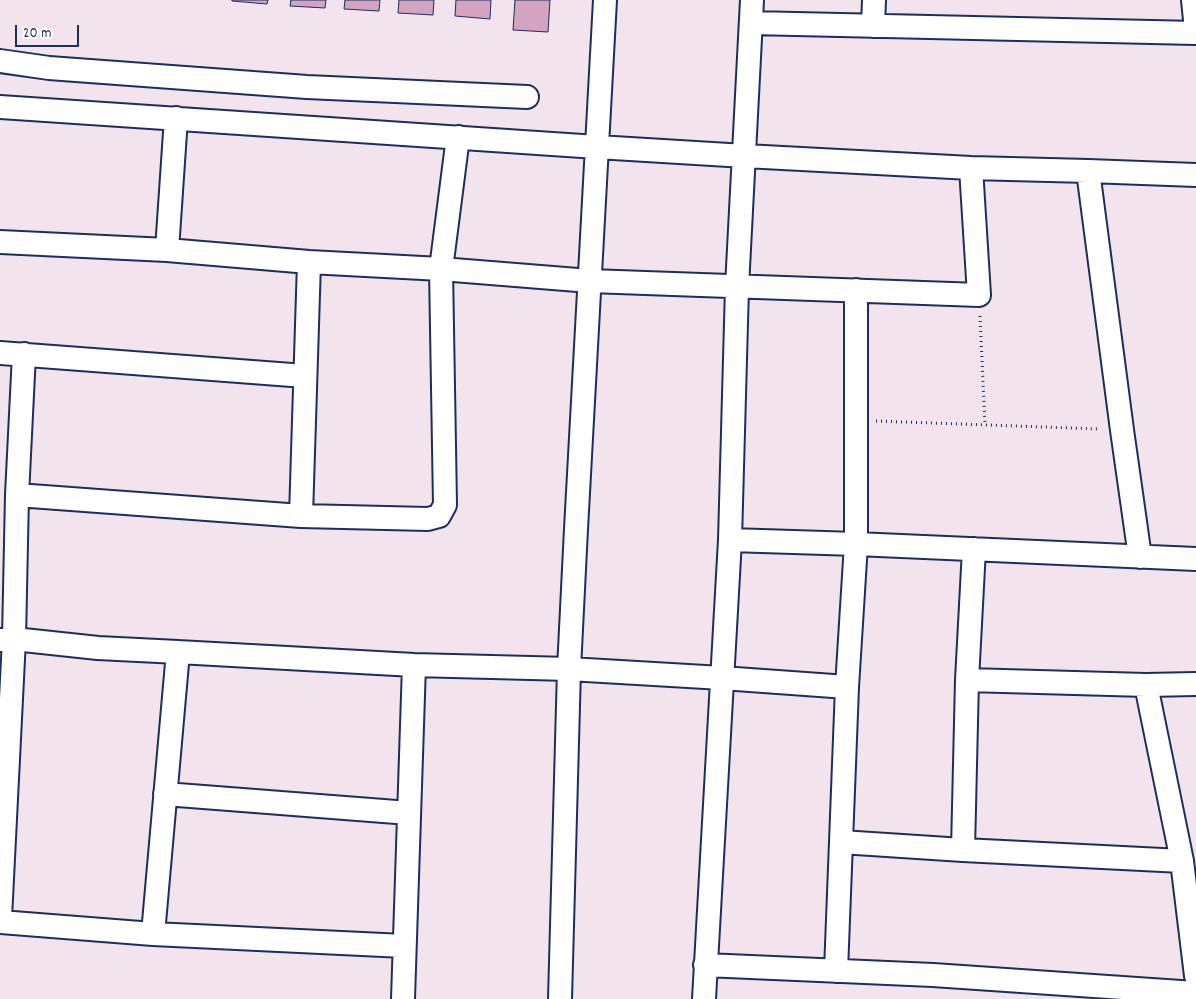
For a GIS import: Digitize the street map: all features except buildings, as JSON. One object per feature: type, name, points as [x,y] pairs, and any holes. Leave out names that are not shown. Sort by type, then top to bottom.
[{"type":"street","points":[[560,999],[569,669],[605,0]]},
{"type":"street","points":[[704,999],[730,540],[737,287],[752,0]]},
{"type":"street","points":[[873,26],[874,0]]},
{"type":"street","points":[[751,23],[1196,32],[1193,0]]},
{"type":"street","points":[[0,61],[49,68],[307,87],[528,97]]},
{"type":"street","points":[[0,106],[745,156],[971,168],[1196,176]]},
{"type":"street","points":[[167,250],[176,118]]},
{"type":"street","points":[[16,496],[301,516],[428,519],[439,516],[445,505],[441,269],[458,137]]},
{"type":"street","points":[[0,242],[167,250],[309,262],[441,269],[590,281],[979,295],[971,168]]},
{"type":"street","points":[[1088,171],[1140,557]]},
{"type":"street","points":[[301,516],[309,262]]},
{"type":"street","points":[[836,971],[847,687],[856,544],[856,290]]},
{"type":"street","points":[[0,353],[305,376]]},
{"type":"street","points":[[0,918],[7,639],[24,354]]},
{"type":"street","points":[[730,540],[1196,559]]},
{"type":"street","points":[[963,850],[967,680],[974,550]]},
{"type":"street","points":[[7,639],[98,648],[414,665],[569,669],[847,687]]},
{"type":"street","points":[[153,934],[178,652]]},
{"type":"street","points":[[403,999],[414,665]]},
{"type":"street","points":[[967,680],[1146,685],[1196,684]]},
{"type":"street","points":[[1146,685],[1182,861],[1196,976]]},
{"type":"street","points":[[165,794],[409,813]]},
{"type":"street","points":[[841,842],[1182,861]]},
{"type":"street","points":[[0,922],[153,934],[404,946]]},
{"type":"street","points":[[706,965],[933,975],[1196,993]]},
{"type":"path","points":[[979,295],[985,425]]},
{"type":"path","points":[[856,420],[1122,430]]}]
